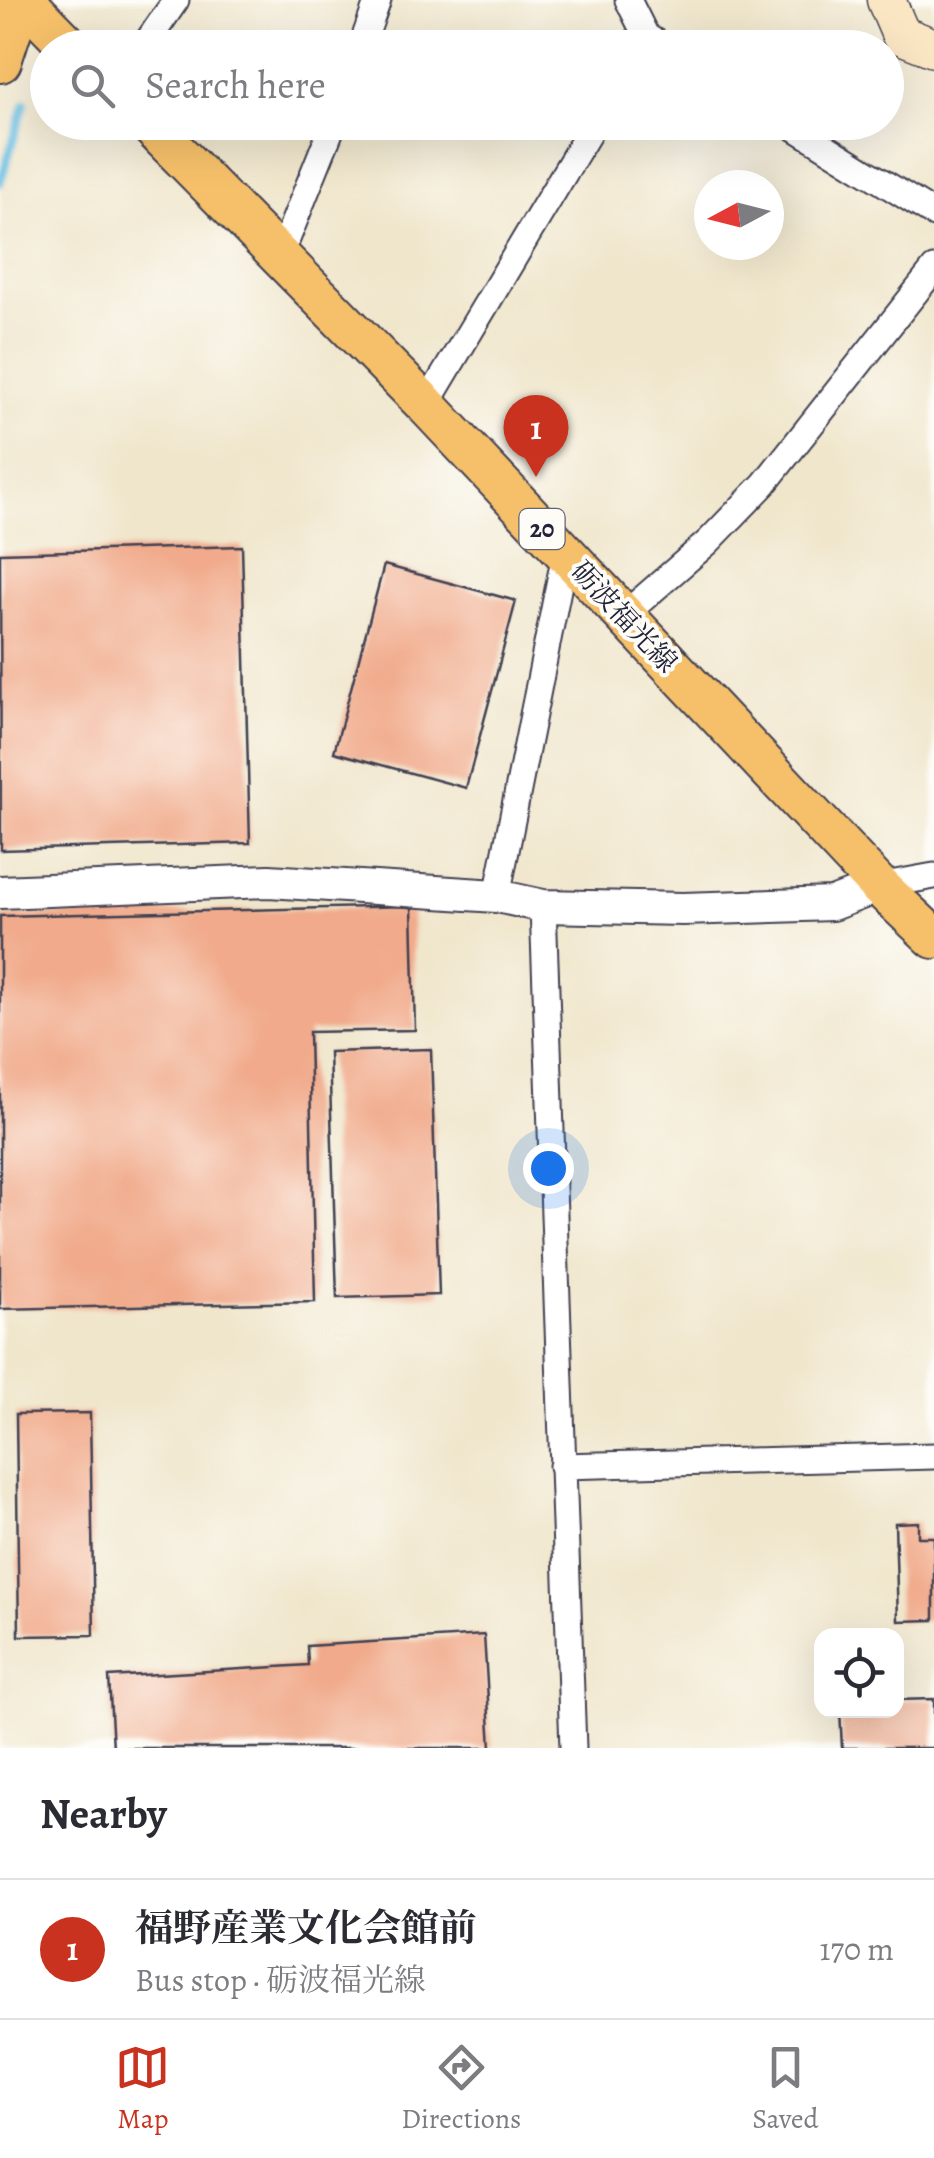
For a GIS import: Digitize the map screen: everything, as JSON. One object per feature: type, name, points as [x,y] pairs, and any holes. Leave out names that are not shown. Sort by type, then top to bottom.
[{"type":"highway","points":[[0,61],[22,0]]},
{"type":"main road","points":[[22,0],[53,30]]},
{"type":"main road","points":[[886,0],[898,30]]},
{"type":"main road","points":[[904,37],[934,48]]},
{"type":"main road","name":"砺波福光線","points":[[165,140],[281,254],[879,886],[934,938]]},
{"type":"street","points":[[155,30],[176,0]]},
{"type":"street","points":[[367,30],[378,0]]},
{"type":"street","points":[[628,0],[643,30]]},
{"type":"street","points":[[281,254],[327,140]]},
{"type":"street","points":[[426,405],[584,140]]},
{"type":"street","points":[[815,140],[934,214]]},
{"type":"street","points":[[623,616],[708,542],[764,484],[934,269]]},
{"type":"street","points":[[498,896],[566,554]]},
{"type":"street","points":[[0,892],[269,882],[498,896],[543,906],[683,909],[832,904],[879,886],[934,876]]},
{"type":"street","points":[[543,906],[573,1748]]},
{"type":"street","points":[[562,1466],[934,1456]]},
{"type":"building","points":[[242,546],[250,843],[1,850],[0,553]]},
{"type":"building","points":[[384,565],[516,601],[466,788],[334,752]]},
{"type":"building","points":[[412,906],[415,1030],[309,1032],[315,1302],[0,1309],[0,916]]},
{"type":"building","points":[[431,1049],[439,1295],[337,1298],[329,1052]]},
{"type":"building","points":[[90,1413],[94,1635],[19,1636],[16,1414]]},
{"type":"building","points":[[918,1522],[918,1537],[934,1537],[934,1620],[898,1621],[895,1523]]},
{"type":"building","points":[[484,1635],[491,1748],[113,1748],[109,1677],[308,1665],[307,1646]]},
{"type":"building","points":[[934,1699],[934,1748],[842,1748],[840,1718],[904,1718],[904,1700]]},
{"type":"waterway","points":[[0,183],[25,103]]},
{"type":"place","name":"福野産業文化会館前","points":[[536,477]]}]
